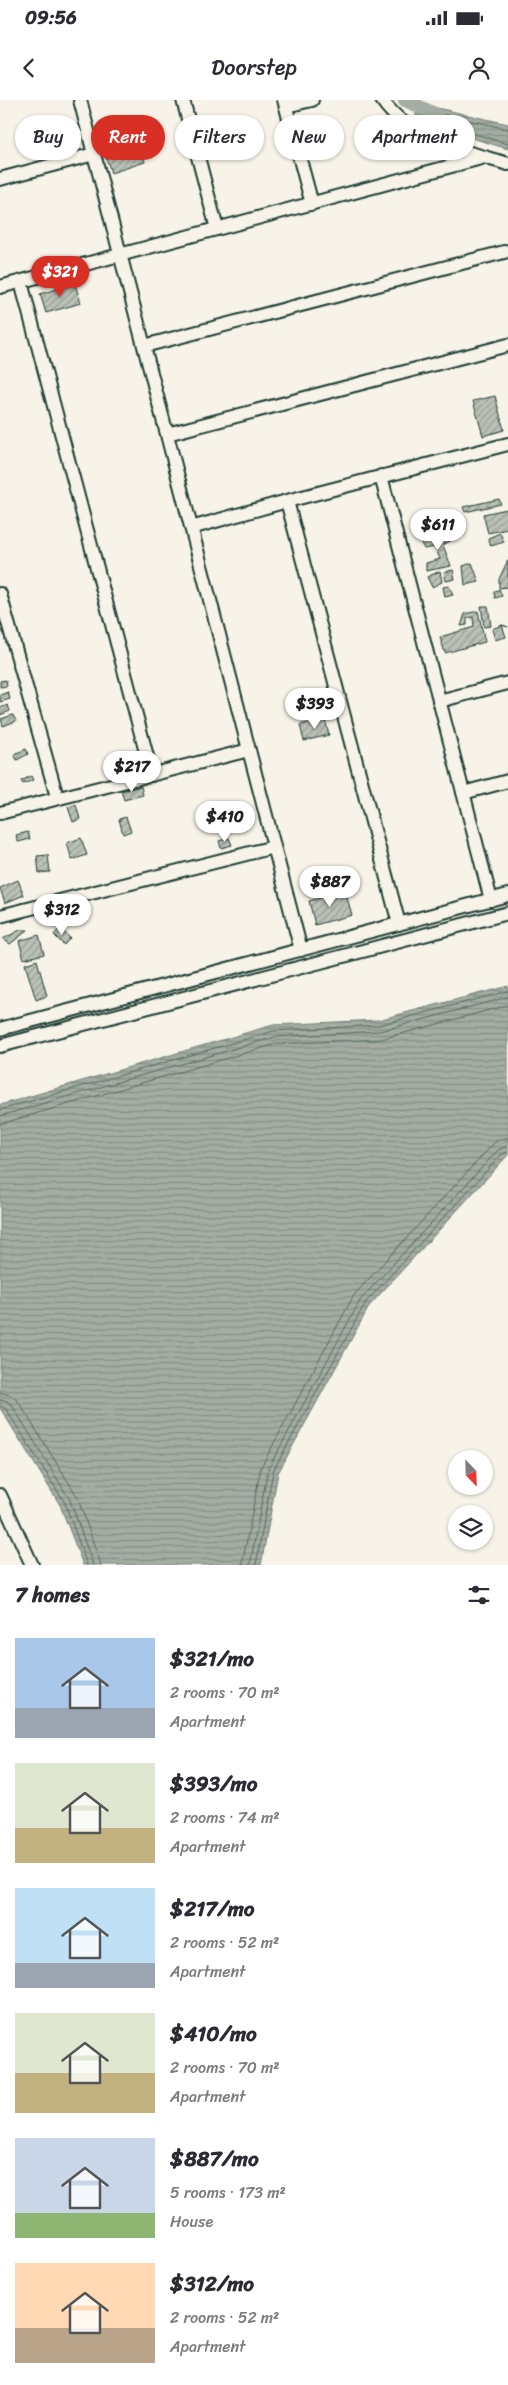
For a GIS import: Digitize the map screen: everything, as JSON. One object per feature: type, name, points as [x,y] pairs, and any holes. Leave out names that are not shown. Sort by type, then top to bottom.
[{"type":"street","points":[[80,100],[91,142]]},
{"type":"street","points":[[182,100],[217,229]]},
{"type":"street","points":[[312,100],[285,103],[312,204]]},
{"type":"street","points":[[382,100],[400,121],[416,133],[508,164]]},
{"type":"street","points":[[0,179],[91,155]]},
{"type":"street","points":[[0,287],[485,157]]},
{"type":"street","points":[[96,160],[301,950]]},
{"type":"street","points":[[144,346],[508,251]]},
{"type":"street","points":[[21,282],[152,775]]},
{"type":"street","points":[[167,434],[508,346]]},
{"type":"street","points":[[191,528],[381,476],[508,444]]},
{"type":"street","points":[[381,476],[491,900]]},
{"type":"street","points":[[287,501],[399,924]]},
{"type":"street","points":[[0,594],[57,797]]},
{"type":"street","points":[[439,701],[508,684]]},
{"type":"street","points":[[0,812],[249,750]]},
{"type":"street","points":[[463,793],[508,781]]},
{"type":"street","points":[[0,916],[274,847]]},
{"type":"street","points":[[0,1029],[508,895]]},
{"type":"street","points":[[0,1046],[508,913]]},
{"type":"street","points":[[0,1495],[32,1565]]},
{"type":"water","points":[[424,105],[468,115],[416,115]]},
{"type":"water","points":[[475,117],[508,124],[508,149],[475,139]]},
{"type":"water","points":[[508,986],[508,1155],[370,1305],[278,1473],[261,1565],[83,1565],[60,1505],[0,1408],[0,1105],[273,1025],[378,1020]]},
{"type":"building","points":[[107,160],[144,160],[145,162],[111,173]]},
{"type":"building","points":[[75,284],[81,303],[46,313],[40,294]]},
{"type":"building","points":[[495,396],[504,430],[483,436],[473,401]]},
{"type":"building","points":[[499,499],[501,504],[465,512],[463,507]]},
{"type":"building","points":[[507,509],[508,529],[488,533],[483,514]]},
{"type":"building","points":[[442,516],[446,522],[456,517],[459,524],[433,534],[429,521]]},
{"type":"building","points":[[449,532],[452,540],[443,545],[451,566],[426,571],[426,563],[440,559],[435,547],[424,549],[420,541]]},
{"type":"building","points":[[500,533],[504,542],[491,546],[488,538]]},
{"type":"building","points":[[508,560],[508,587],[499,588],[499,579]]},
{"type":"building","points":[[472,563],[479,582],[465,585],[463,566]]},
{"type":"building","points":[[453,570],[455,579],[446,581],[444,572]]},
{"type":"building","points":[[440,571],[442,582],[432,587],[427,577]]},
{"type":"building","points":[[449,586],[453,595],[445,597],[443,587]]},
{"type":"building","points":[[499,589],[502,596],[495,598],[494,592]]},
{"type":"building","points":[[481,606],[488,606],[491,626],[484,627]]},
{"type":"building","points":[[478,611],[485,642],[445,653],[440,637],[474,627],[473,617],[467,618],[467,625],[461,626],[465,614]]},
{"type":"building","points":[[502,625],[506,637],[495,640],[492,629]]},
{"type":"building","points":[[6,680],[7,686],[0,687],[0,681]]},
{"type":"building","points":[[8,692],[10,699],[0,702],[0,695]]},
{"type":"building","points":[[8,705],[10,711],[0,715],[0,708]]},
{"type":"building","points":[[13,715],[16,721],[3,726],[1,719]]},
{"type":"building","points":[[325,719],[329,735],[304,741],[300,725]]},
{"type":"building","points":[[26,749],[28,754],[17,760],[14,754]]},
{"type":"building","points":[[31,776],[33,780],[23,784],[21,781]]},
{"type":"building","points":[[141,786],[143,795],[124,800],[121,791]]},
{"type":"building","points":[[76,805],[80,819],[73,822],[68,807]]},
{"type":"building","points":[[126,817],[131,831],[123,834],[119,819]]},
{"type":"building","points":[[28,832],[30,839],[18,842],[16,835]]},
{"type":"building","points":[[81,838],[87,855],[72,860],[67,843]]},
{"type":"building","points":[[229,838],[232,845],[221,848],[219,841]]},
{"type":"building","points":[[48,855],[50,872],[39,873],[37,856]]},
{"type":"building","points":[[18,880],[24,895],[5,903],[0,888]]},
{"type":"building","points":[[345,891],[352,915],[315,925],[309,901]]},
{"type":"building","points":[[26,906],[30,916],[12,922],[9,912]]},
{"type":"building","points":[[60,928],[70,938],[64,945],[54,935]]},
{"type":"building","points":[[20,930],[28,930],[10,944],[3,939]]},
{"type":"building","points":[[39,935],[44,954],[24,959],[19,941]]},
{"type":"building","points":[[37,960],[47,996],[36,1000],[25,964]]},
{"type":"waterway","points":[[405,100],[437,115]]}]
